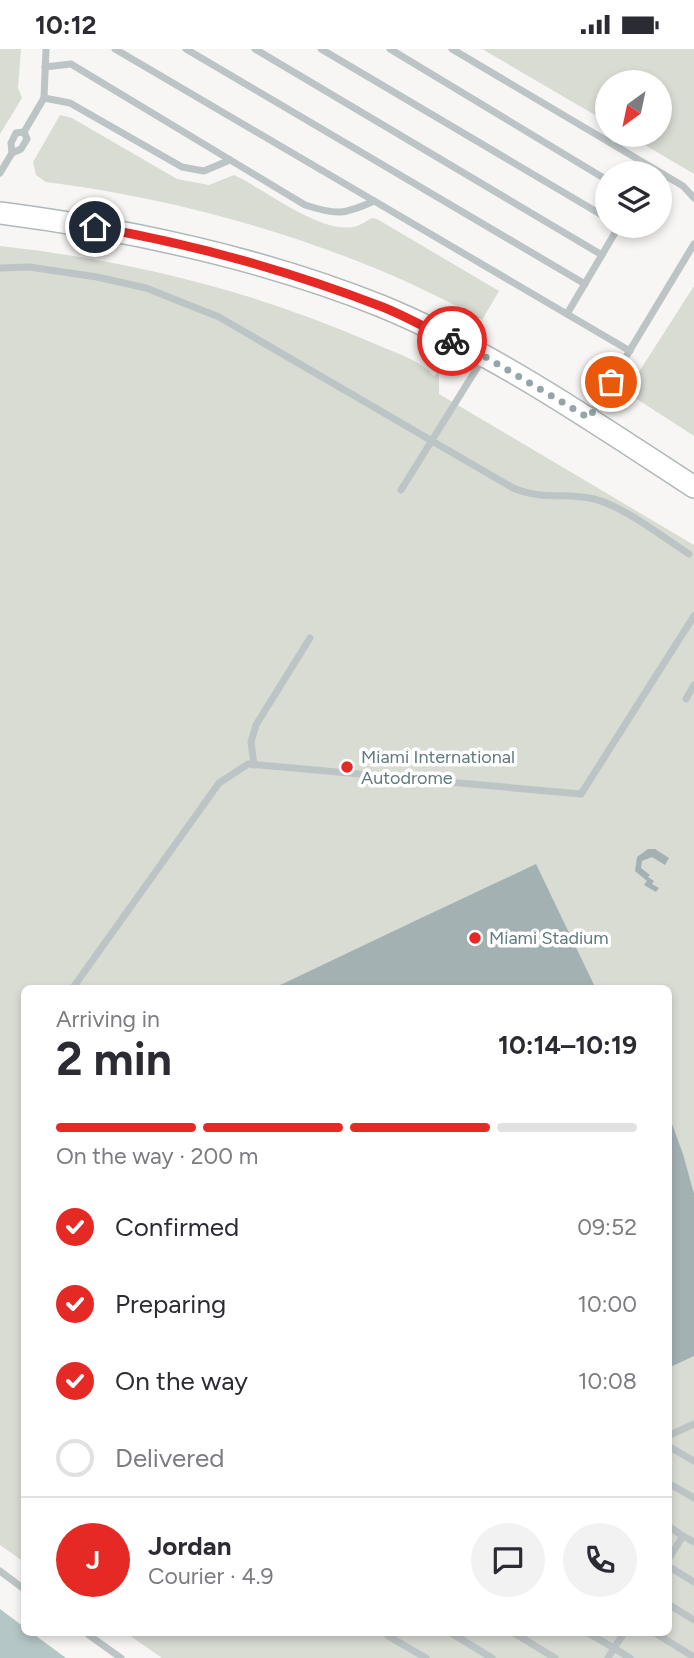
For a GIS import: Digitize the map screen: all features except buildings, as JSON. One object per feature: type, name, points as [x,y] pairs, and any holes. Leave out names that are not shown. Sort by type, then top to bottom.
[{"type":"main road","points":[[0,213],[164,239],[272,269],[382,307],[484,356],[589,418],[694,487]]},
{"type":"lane","points":[[0,173],[12,153],[21,149],[27,139],[24,132],[44,99],[46,49]]},
{"type":"lane","points":[[115,49],[629,351]]},
{"type":"lane","points":[[186,49],[585,284]]},
{"type":"lane","points":[[255,49],[602,255]]},
{"type":"lane","points":[[321,49],[595,211]]},
{"type":"lane","points":[[390,49],[595,173]]},
{"type":"lane","points":[[452,49],[635,161]]},
{"type":"lane","points":[[45,67],[71,64],[305,205],[331,213],[349,213],[374,201]]},
{"type":"lane","points":[[44,99],[70,103],[181,167],[204,171],[230,160]]},
{"type":"lane","points":[[672,181],[683,186],[694,198]]},
{"type":"lane","points":[[568,314],[612,238]]},
{"type":"lane","points":[[589,418],[694,244]]},
{"type":"lane","points":[[0,268],[29,267],[97,277],[146,288],[219,317],[492,478],[523,493],[593,499],[614,507],[689,554]]},
{"type":"lane","points":[[401,490],[484,356]]},
{"type":"lane","points":[[75,985],[219,783],[241,768],[248,764],[581,794],[694,616]]},
{"type":"lane","points":[[254,765],[251,742],[256,726],[310,638]]},
{"type":"lane","points":[[686,699],[694,685]]},
{"type":"lane","points":[[672,1435],[694,1424]]},
{"type":"lane","points":[[672,1447],[694,1461]]},
{"type":"lane","points":[[672,1485],[694,1499]]},
{"type":"lane","points":[[672,1528],[694,1542]]},
{"type":"lane","points":[[672,1554],[684,1536]]},
{"type":"lane","points":[[672,1568],[694,1582]]},
{"type":"lane","points":[[0,1571],[21,1587]]},
{"type":"lane","points":[[672,1606],[694,1620]]},
{"type":"lane","points":[[90,1636],[121,1658]]},
{"type":"lane","points":[[388,1636],[426,1658]]},
{"type":"lane","points":[[457,1636],[492,1658]]},
{"type":"lane","points":[[519,1636],[555,1658]]},
{"type":"lane","points":[[593,1636],[630,1658]]},
{"type":"lane","points":[[608,1658],[622,1636]]},
{"type":"lane","points":[[660,1636],[694,1657]]},
{"type":"shaded area","points":[[0,49],[21,49],[18,88],[22,98],[0,134]]},
{"type":"shaded area","points":[[482,49],[694,49],[694,174],[648,147],[672,147],[672,70],[595,70],[595,115]]},
{"type":"shaded area","points":[[60,115],[72,118],[177,179],[209,185],[234,175],[308,217],[339,227],[356,226],[372,218],[377,219],[499,291],[482,320],[381,271],[271,231],[157,201],[46,182],[36,175],[33,162]]},
{"type":"shaded area","name":"Miami International Autodrome","points":[[0,246],[96,260],[190,280],[328,324],[405,357],[434,376],[439,372],[439,394],[694,545],[694,1658],[162,1658],[130,1636],[672,1636],[672,985],[21,985],[21,1560],[0,1545]]},
{"type":"shaded area","points":[[694,286],[694,436],[626,392]]},
{"type":"shaded area","points":[[0,1609],[21,1625],[21,1636],[36,1636],[66,1658],[0,1658]]},
{"type":"way so far","points":[[452,341],[484,356],[589,418],[611,382]]},
{"type":"place","name":"Miami International Autodrome","points":[[347,767]]},
{"type":"place","name":"Miami Stadium","points":[[475,938]]},
{"type":"route","points":[[95,227],[164,239],[272,269],[382,307],[452,341]]}]
